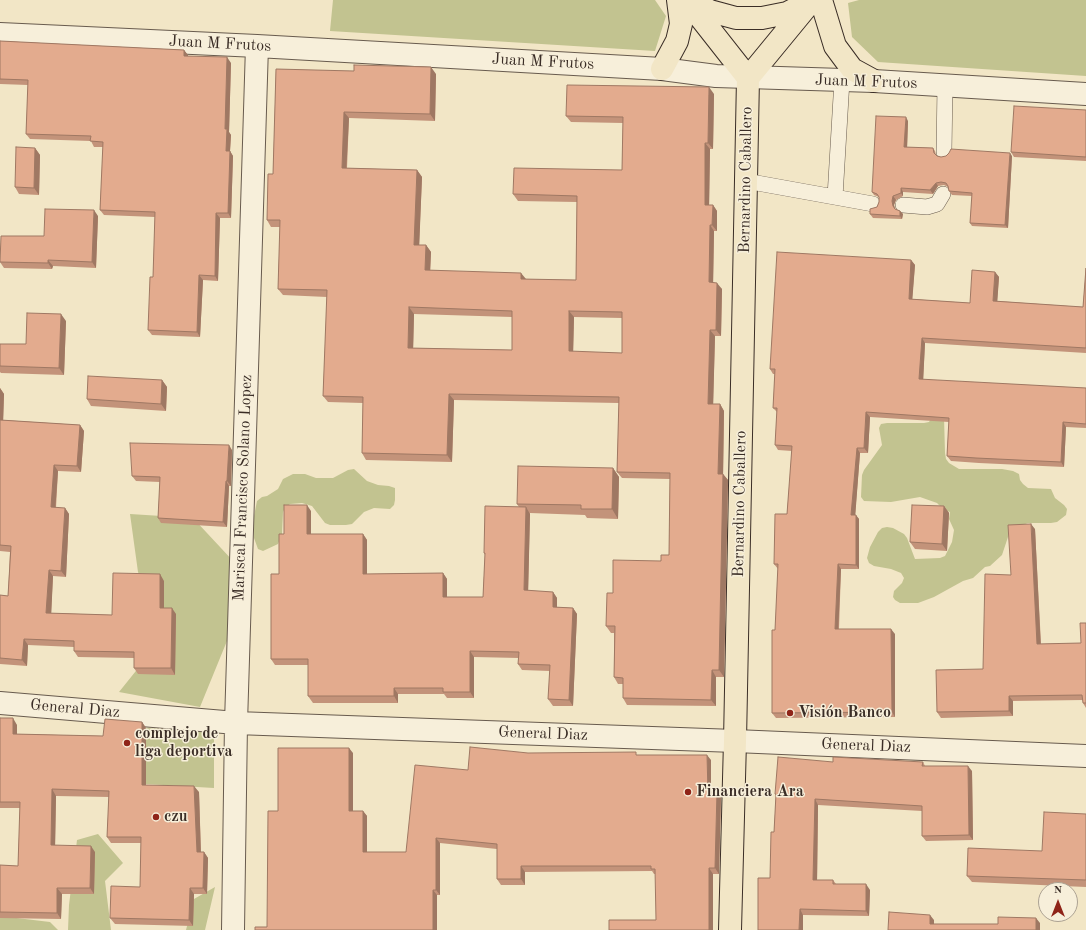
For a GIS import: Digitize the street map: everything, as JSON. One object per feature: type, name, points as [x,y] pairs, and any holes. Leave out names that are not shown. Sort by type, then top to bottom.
[{"type":"highway","points":[[662,69],[677,41],[681,24],[678,0]]},
{"type":"highway","points":[[688,0],[710,11],[736,18],[762,18],[787,13],[815,1]]},
{"type":"highway","points":[[688,0],[748,78],[815,1]]},
{"type":"highway","points":[[815,1],[835,46],[852,69],[874,81]]},
{"type":"highway","name":"Bernardino Caballero","points":[[730,930],[748,78]]},
{"type":"street","name":"Juan M Frutos","points":[[0,34],[257,46],[662,69],[716,76],[748,78],[874,81],[1086,94]]},
{"type":"street","name":"Mariscal Francisco Solano Lopez","points":[[233,930],[236,723],[257,46]]},
{"type":"street","name":"General Diaz","points":[[0,702],[236,723],[735,741],[1086,756]]},
{"type":"lane","points":[[835,197],[842,80]]},
{"type":"lane","points":[[944,152],[945,85]]},
{"type":"lane","points":[[746,181],[873,204]]},
{"type":"lane","points":[[903,205],[927,207],[937,204],[943,194]]},
{"type":"green space","points":[[333,0],[655,0],[666,16],[655,51],[330,31]]},
{"type":"green space","points":[[859,0],[1086,0],[1086,76],[878,62],[852,37],[848,3]]},
{"type":"green space","points":[[935,412],[944,417],[945,453],[946,459],[949,463],[959,469],[1002,469],[1013,471],[1019,474],[1020,480],[1028,488],[1051,489],[1055,498],[1067,509],[1066,515],[1057,522],[1028,523],[1017,527],[1009,534],[1002,555],[973,578],[963,581],[934,597],[918,603],[900,603],[893,597],[894,591],[902,583],[904,578],[901,573],[891,569],[874,566],[869,563],[867,558],[870,547],[878,532],[882,528],[887,527],[893,528],[904,534],[915,559],[940,558],[945,556],[952,542],[954,530],[949,519],[950,512],[944,510],[937,503],[920,497],[891,502],[864,501],[861,497],[862,475],[882,445],[879,428],[881,424],[929,422]]},
{"type":"green space","points":[[354,469],[367,481],[378,485],[395,488],[394,505],[390,509],[374,508],[364,512],[352,524],[330,525],[325,523],[312,506],[302,503],[290,504],[283,512],[282,534],[278,544],[263,551],[258,549],[254,538],[254,516],[257,501],[278,489],[283,479],[293,474],[305,474],[316,478],[333,478],[348,470]]},
{"type":"green space","points":[[130,514],[193,518],[234,562],[229,636],[200,707],[119,692],[164,636],[138,572]]},
{"type":"green space","points":[[146,728],[214,731],[214,788],[146,784]]},
{"type":"green space","points":[[98,834],[123,863],[105,881],[111,930],[68,930],[69,905],[77,840]]},
{"type":"green space","points":[[215,887],[205,930],[186,930],[194,899]]},
{"type":"green space","points":[[0,916],[50,922],[58,930],[0,930]]},
{"type":"building","points":[[0,41],[184,50],[184,56],[227,57],[225,129],[227,129],[226,151],[230,151],[228,213],[216,213],[215,276],[199,275],[197,332],[148,330],[150,277],[153,277],[155,212],[100,210],[103,142],[90,141],[91,136],[26,134],[28,80],[0,79]]},
{"type":"building","points":[[354,65],[431,67],[430,114],[344,112],[342,168],[417,170],[414,245],[426,245],[425,270],[521,273],[521,279],[576,280],[577,196],[513,194],[514,168],[622,170],[623,117],[566,116],[567,85],[709,87],[708,143],[705,143],[705,205],[713,205],[712,225],[710,225],[709,282],[717,283],[716,330],[710,330],[708,404],[720,404],[718,474],[723,474],[719,670],[712,670],[711,700],[623,698],[623,678],[614,677],[615,626],[606,626],[607,593],[613,593],[613,560],[661,561],[661,555],[669,555],[670,473],[617,472],[619,397],[449,394],[447,455],[362,453],[363,397],[323,396],[327,290],[278,289],[280,220],[267,220],[268,174],[273,174],[276,69],[354,71]],"holes":[[[409,307],[512,311],[512,350],[408,348]],[[569,311],[622,312],[622,353],[569,351]]]},
{"type":"building","points":[[1014,106],[1086,110],[1086,157],[1011,152]]},
{"type":"building","points":[[876,116],[906,117],[904,147],[933,148],[934,153],[941,157],[946,156],[951,149],[1010,153],[1005,225],[970,223],[972,193],[949,191],[946,183],[941,182],[936,183],[930,190],[901,188],[901,193],[893,196],[892,201],[895,209],[900,211],[900,216],[870,214],[870,209],[877,207],[879,202],[879,197],[877,194],[872,192]]},
{"type":"building","points":[[16,147],[35,148],[34,188],[15,187]]},
{"type":"building","points":[[45,209],[94,210],[92,262],[48,260],[48,263],[0,262],[1,236],[44,236]]},
{"type":"building","points":[[777,252],[911,260],[909,299],[970,303],[972,270],[995,272],[993,301],[1083,307],[1086,268],[1086,348],[922,338],[919,379],[1086,388],[1086,424],[1063,422],[1061,462],[947,456],[949,418],[866,412],[864,448],[857,448],[851,515],[856,515],[856,565],[838,564],[835,629],[891,629],[892,712],[772,713],[772,630],[775,630],[778,564],[774,564],[775,514],[787,514],[792,446],[775,445],[777,408],[773,408],[775,369],[770,369]]},
{"type":"building","points":[[27,313],[61,314],[59,368],[0,366],[0,344],[26,344]]},
{"type":"building","points":[[88,376],[162,380],[161,404],[87,399]]},
{"type":"building","points":[[0,420],[80,425],[77,466],[54,465],[51,507],[65,508],[61,571],[49,570],[46,613],[112,615],[113,573],[160,574],[160,608],[172,608],[171,668],[134,668],[134,652],[74,651],[74,641],[24,639],[22,660],[0,658],[0,595],[8,596],[11,546],[0,545]]},
{"type":"building","points":[[130,443],[229,445],[223,522],[158,518],[160,477],[132,476]]},
{"type":"building","points":[[518,466],[613,468],[612,509],[581,509],[581,505],[517,504]]},
{"type":"building","points":[[284,505],[307,505],[307,534],[363,534],[363,574],[443,573],[443,597],[483,597],[485,506],[526,507],[524,590],[553,592],[553,607],[573,608],[569,700],[548,699],[550,665],[518,664],[519,652],[470,651],[470,692],[443,692],[443,688],[394,688],[394,696],[308,696],[308,659],[271,659],[271,574],[279,574],[279,534],[284,534]]},
{"type":"building","points":[[912,505],[944,506],[942,544],[910,542]]},
{"type":"building","points":[[1031,524],[1037,644],[1081,643],[1080,623],[1086,623],[1086,703],[1083,703],[1082,695],[1009,696],[1009,711],[937,712],[936,670],[983,669],[985,574],[1011,575],[1008,525]]},
{"type":"building","points":[[0,718],[13,718],[13,734],[103,736],[105,719],[142,722],[142,785],[194,786],[197,852],[204,852],[203,888],[190,888],[189,920],[110,918],[111,886],[140,887],[141,837],[107,837],[109,791],[52,789],[51,845],[91,846],[90,888],[57,888],[57,913],[0,912],[0,865],[18,866],[20,802],[0,802]]},
{"type":"building","points":[[470,747],[528,753],[636,752],[636,755],[707,755],[708,792],[717,792],[715,868],[709,868],[709,930],[609,930],[609,920],[656,920],[655,869],[651,869],[651,866],[521,866],[521,879],[497,879],[497,844],[436,838],[436,890],[433,890],[433,930],[255,930],[255,927],[267,927],[268,811],[278,811],[278,748],[349,748],[349,811],[363,811],[363,852],[406,852],[415,765],[468,770]]},
{"type":"building","points":[[778,757],[833,762],[833,757],[923,762],[922,766],[968,766],[969,835],[922,836],[922,806],[815,799],[813,880],[833,880],[833,884],[866,884],[866,911],[800,909],[799,930],[758,930],[758,878],[770,878],[771,832],[774,832]]},
{"type":"building","points":[[1044,812],[1086,814],[1086,880],[967,876],[968,848],[1042,851]]},
{"type":"building","points":[[889,912],[930,915],[930,924],[998,924],[998,917],[1036,918],[1036,930],[888,930]]},
{"type":"place","name":"Visión Banco","points":[[790,713]]},
{"type":"place","name":"complejo de liga deportiva","points":[[127,743]]},
{"type":"place","name":"Financiera Ara","points":[[688,792]]},
{"type":"place","name":"czu","points":[[156,817]]}]
